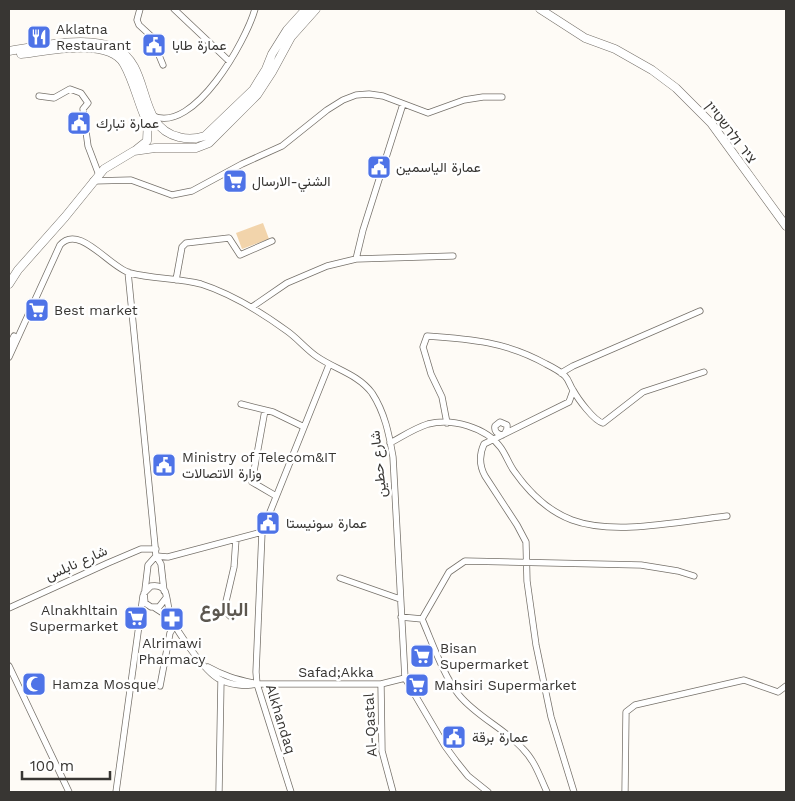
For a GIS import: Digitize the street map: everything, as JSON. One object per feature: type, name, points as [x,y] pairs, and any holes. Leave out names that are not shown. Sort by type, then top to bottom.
[{"type":"main road","points":[[151,115],[160,128],[174,136],[190,139],[205,136],[253,90],[287,30],[306,9]]},
{"type":"main road","points":[[134,151],[155,148],[196,148],[209,143],[257,95],[291,37],[316,9]]},
{"type":"main road","name":"ציר ולרשטיין","points":[[540,9],[584,38],[615,49],[652,70],[676,88],[711,123],[786,226]]},
{"type":"main road","points":[[9,51],[53,47],[106,50],[123,62],[131,78],[144,115],[151,115]]},
{"type":"main road","points":[[9,56],[53,47]]},
{"type":"main road","points":[[9,284],[18,270],[104,169],[147,141],[148,118],[151,115]]},
{"type":"street","points":[[140,9],[137,20],[151,36],[164,65]]},
{"type":"street","points":[[174,9],[229,61]]},
{"type":"street","points":[[151,115],[167,119],[182,114],[209,91],[243,40],[255,9]]},
{"type":"street","points":[[39,96],[54,98],[70,89],[82,93],[88,102],[83,109],[88,146],[96,178],[131,180],[172,195],[192,191],[242,164],[282,146],[326,110],[356,95],[383,96],[428,112],[464,100],[502,97]]},
{"type":"street","points":[[356,259],[363,230],[403,104]]},
{"type":"street","name":"شارع حطين","points":[[9,357],[10,346],[56,247],[64,236],[80,236],[125,270],[200,284],[252,307],[289,332],[314,354],[359,380],[367,387],[382,411],[388,429],[393,457],[405,678],[445,746],[468,776],[488,792]]},
{"type":"street","points":[[176,280],[182,247],[186,243],[229,238],[240,255],[272,240]]},
{"type":"street","points":[[252,307],[287,283],[327,266],[356,259],[453,256]]},
{"type":"street","points":[[125,270],[156,552],[162,564],[164,591],[174,622],[212,674],[221,680],[219,792]]},
{"type":"street","points":[[561,374],[573,366],[700,311]]},
{"type":"street","points":[[447,423],[442,397],[431,374],[422,347],[427,336],[475,339],[516,349],[529,355],[566,377],[573,391],[584,405],[598,422],[603,424],[642,392],[704,372]]},
{"type":"street","name":"Alkhandaq","points":[[291,792],[257,684],[262,532],[329,364]]},
{"type":"street","points":[[569,402],[573,391]]},
{"type":"street","points":[[574,792],[551,717],[536,645],[528,581],[527,550],[523,535],[481,469],[480,459],[484,444],[491,439],[522,426],[569,402],[575,400],[584,405]]},
{"type":"street","points":[[241,404],[273,412],[304,427]]},
{"type":"street","points":[[265,410],[252,482],[276,496]]},
{"type":"street","points":[[390,443],[428,424],[447,423],[468,426],[478,430],[500,447],[513,470],[539,499],[570,519],[584,524],[635,527],[727,516]]},
{"type":"street","points":[[491,439],[498,423],[522,426]]},
{"type":"street","points":[[500,447],[499,442],[508,427],[504,423]]},
{"type":"street","points":[[478,430],[495,428]]},
{"type":"street","points":[[495,428],[498,434],[504,434]]},
{"type":"street","name":"شارع نابلس","points":[[9,608],[141,549],[168,557],[262,532]]},
{"type":"street","points":[[230,616],[224,610],[234,567],[236,539]]},
{"type":"street","points":[[116,792],[140,622],[140,606],[145,590],[148,565],[156,552]]},
{"type":"street","points":[[422,620],[446,577],[464,561],[477,560],[527,564],[641,565],[678,571],[694,576]]},
{"type":"street","points":[[340,578],[400,599]]},
{"type":"street","points":[[145,590],[155,585],[164,591]]},
{"type":"street","points":[[143,596],[145,603],[174,622]]},
{"type":"street","points":[[140,622],[145,614],[162,605],[166,598]]},
{"type":"street","points":[[401,617],[422,620]]},
{"type":"street","points":[[422,620],[457,693],[487,721],[512,738],[525,750],[547,792]]},
{"type":"street","points":[[160,686],[170,632],[174,622]]},
{"type":"street","points":[[9,666],[69,792]]},
{"type":"street","points":[[206,666],[222,675],[257,684]]},
{"type":"street","name":"Safad;Akka","points":[[221,680],[240,685],[381,684],[405,678]]},
{"type":"street","points":[[625,792],[626,712],[636,705],[744,680],[778,692],[786,686]]},
{"type":"street","name":"Al-Qastal","points":[[381,684],[382,751],[393,792]]},
{"type":"shaded area","points":[[263,223],[269,239],[242,249],[236,233]]},
{"type":"place","name":"Aklatna Restaurant","points":[[39,37]]},
{"type":"place","name":"عمارة طابا","points":[[154,45]]},
{"type":"place","name":"عمارة تبارك","points":[[79,123]]},
{"type":"place","name":"عمارة الياسمين","points":[[379,167]]},
{"type":"place","name":"الشني-الارسال","points":[[235,181]]},
{"type":"place","name":"Best market","points":[[37,310]]},
{"type":"place","name":"Ministry of Telecom&IT وزارة الاتصالات","points":[[164,465]]},
{"type":"place","name":"عمارة سونيستا","points":[[268,523]]},
{"type":"place","name":"Alnakhltain Supermarket","points":[[136,618]]},
{"type":"place","name":"Alrimawi Pharmacy","points":[[172,619]]},
{"type":"place","name":"Bisan Supermarket","points":[[422,656]]},
{"type":"place","name":"Hamza Mosque","points":[[34,684]]},
{"type":"place","name":"Mahsiri Supermarket","points":[[417,685]]},
{"type":"place","name":"عمارة برقة","points":[[454,737]]},
{"type":"district","name":"البالوع","points":[[224,609]]}]
